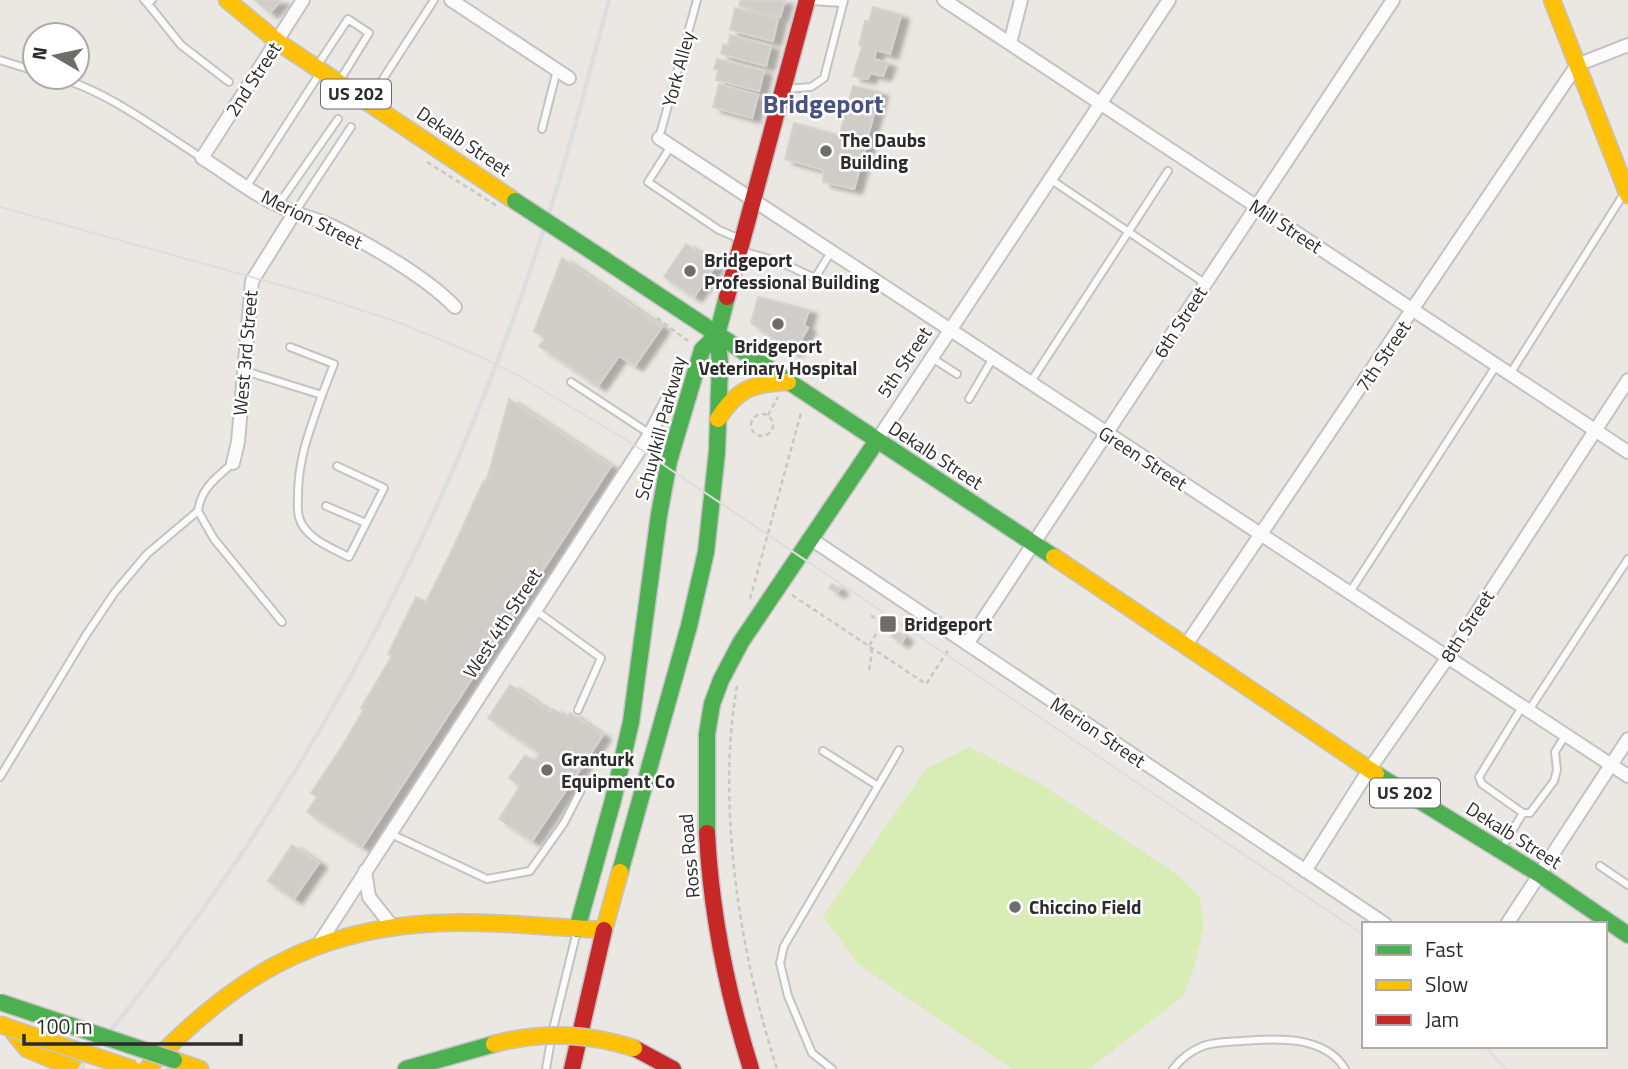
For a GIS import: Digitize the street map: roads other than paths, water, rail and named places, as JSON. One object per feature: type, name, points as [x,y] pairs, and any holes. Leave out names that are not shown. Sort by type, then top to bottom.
[{"type":"main road","name":"Dekalb Street","points":[[227,0],[278,42],[876,442],[1186,645],[1368,771],[1539,874],[1628,935]]},
{"type":"main road","points":[[572,1069],[604,930],[698,589],[712,512],[720,362],[717,335],[807,0]]},
{"type":"main road","points":[[1552,0],[1627,193]]},
{"type":"main road","name":"Schuylkill Parkway","points":[[577,929],[613,800],[631,722],[659,514],[669,461],[702,350],[717,335]]},
{"type":"main road","points":[[718,419],[731,400],[746,388],[763,383],[788,383]]},
{"type":"main road","name":"5th Street","points":[[741,642],[876,442]]},
{"type":"main road","name":"Ross Road","points":[[741,642],[723,674],[711,706],[705,813],[709,866],[723,965],[751,1069]]},
{"type":"main road","points":[[147,1069],[184,1028],[224,995],[271,966],[318,944],[392,926],[455,923],[604,930]]},
{"type":"main road","points":[[0,1002],[200,1069]]},
{"type":"main road","points":[[5,1026],[27,1049],[75,1069]]},
{"type":"main road","points":[[5,1026],[133,1069]]},
{"type":"main road","points":[[406,1069],[522,1036],[553,1032],[594,1036],[634,1048],[673,1069]]},
{"type":"street","name":"2nd Street","points":[[202,158],[303,0]]},
{"type":"street","points":[[451,0],[569,78]]},
{"type":"street","name":"Mill Street","points":[[944,0],[1628,452]]},
{"type":"street","points":[[1010,43],[1021,0]]},
{"type":"street","name":"5th Street","points":[[876,442],[1168,0]]},
{"type":"street","name":"6th Street","points":[[962,641],[1033,544],[1393,0]]},
{"type":"street","points":[[1577,65],[1628,45]]},
{"type":"street","name":"7th Street","points":[[1186,645],[1577,65]]},
{"type":"street","name":"Green Street","points":[[659,138],[1628,776]]},
{"type":"street","name":"Merion Street","points":[[202,158],[278,205],[334,227],[384,256],[425,282],[455,307]]},
{"type":"street","name":"West 3rd Street","points":[[233,463],[238,442],[251,281],[295,212]]},
{"type":"street","name":"8th Street","points":[[1305,871],[1368,771],[1448,657],[1628,380]]},
{"type":"street","name":"West 4th Street","points":[[318,944],[650,434],[670,395]]},
{"type":"street","name":"Merion Street","points":[[811,539],[1382,922]]},
{"type":"street","points":[[1508,922],[1628,739]]},
{"type":"street","points":[[365,870],[369,898],[392,926]]},
{"type":"lane","points":[[382,82],[435,0]]},
{"type":"lane","name":"York Alley","points":[[659,138],[697,0]]},
{"type":"lane","points":[[783,89],[811,87],[824,78],[844,1],[807,0]]},
{"type":"lane","points":[[148,1],[181,46],[229,82]]},
{"type":"lane","points":[[247,186],[348,19],[369,33],[338,82]]},
{"type":"lane","points":[[0,60],[21,67]]},
{"type":"lane","points":[[542,129],[557,70]]},
{"type":"lane","points":[[91,91],[202,158]]},
{"type":"lane","points":[[278,205],[338,119]]},
{"type":"lane","points":[[295,212],[351,127]]},
{"type":"lane","points":[[671,146],[648,182],[741,245],[815,278],[831,251]]},
{"type":"lane","points":[[1031,383],[1168,171]]},
{"type":"lane","points":[[1051,179],[1206,284]]},
{"type":"lane","points":[[1510,374],[1627,193]]},
{"type":"lane","points":[[290,347],[334,364],[302,450],[298,475],[299,518],[321,543],[349,556],[384,488],[337,467]]},
{"type":"lane","points":[[932,358],[957,374]]},
{"type":"lane","points":[[969,399],[993,358]]},
{"type":"lane","points":[[1349,594],[1496,365]]},
{"type":"lane","points":[[243,370],[322,395]]},
{"type":"lane","points":[[571,382],[650,434]]},
{"type":"lane","points":[[233,463],[204,491],[199,499],[198,511],[214,539],[282,622]]},
{"type":"lane","points":[[326,506],[366,523]]},
{"type":"lane","points":[[0,777],[115,592],[147,554],[198,511]]},
{"type":"lane","points":[[1565,736],[1555,752],[1557,771],[1554,781],[1530,813],[1523,813],[1482,784],[1479,777],[1628,559]]},
{"type":"lane","points":[[535,610],[601,658],[578,710]]},
{"type":"lane","points":[[832,1069],[812,1053],[788,996],[780,963],[784,946],[899,750]]},
{"type":"lane","points":[[823,751],[878,786]]},
{"type":"lane","points":[[389,833],[487,880],[530,871],[564,824],[582,788]]},
{"type":"lane","points":[[1500,851],[1523,813]]},
{"type":"lane","points":[[1600,866],[1628,885]]},
{"type":"lane","points":[[546,1069],[559,1000],[577,929]]},
{"type":"lane","points":[[1173,1069],[1181,1058],[1204,1046],[1278,1038],[1309,1044],[1338,1057],[1345,1069]]},
{"type":"tram line","points":[[0,207],[309,293],[400,323],[519,376],[628,441],[1362,934]]},
{"type":"tram line","points":[[1487,1048],[1506,1069]]},
{"type":"railway","points":[[80,1069],[173,950],[260,826],[344,688],[419,544],[484,396],[513,320],[558,184],[609,0]]},
{"type":"place","name":"The Daubs Building","points":[[826,151]]},
{"type":"place","name":"Bridgeport Professional Building","points":[[690,271]]},
{"type":"place","name":"Bridgeport Veterinary Hospital","points":[[778,324]]},
{"type":"place","name":"Bridgeport","points":[[888,624]]},
{"type":"place","name":"Granturk Equipment Co","points":[[547,770]]},
{"type":"place","name":"Chiccino Field","points":[[1015,907]]},
{"type":"district","name":"Bridgeport","points":[[823,104]]}]
